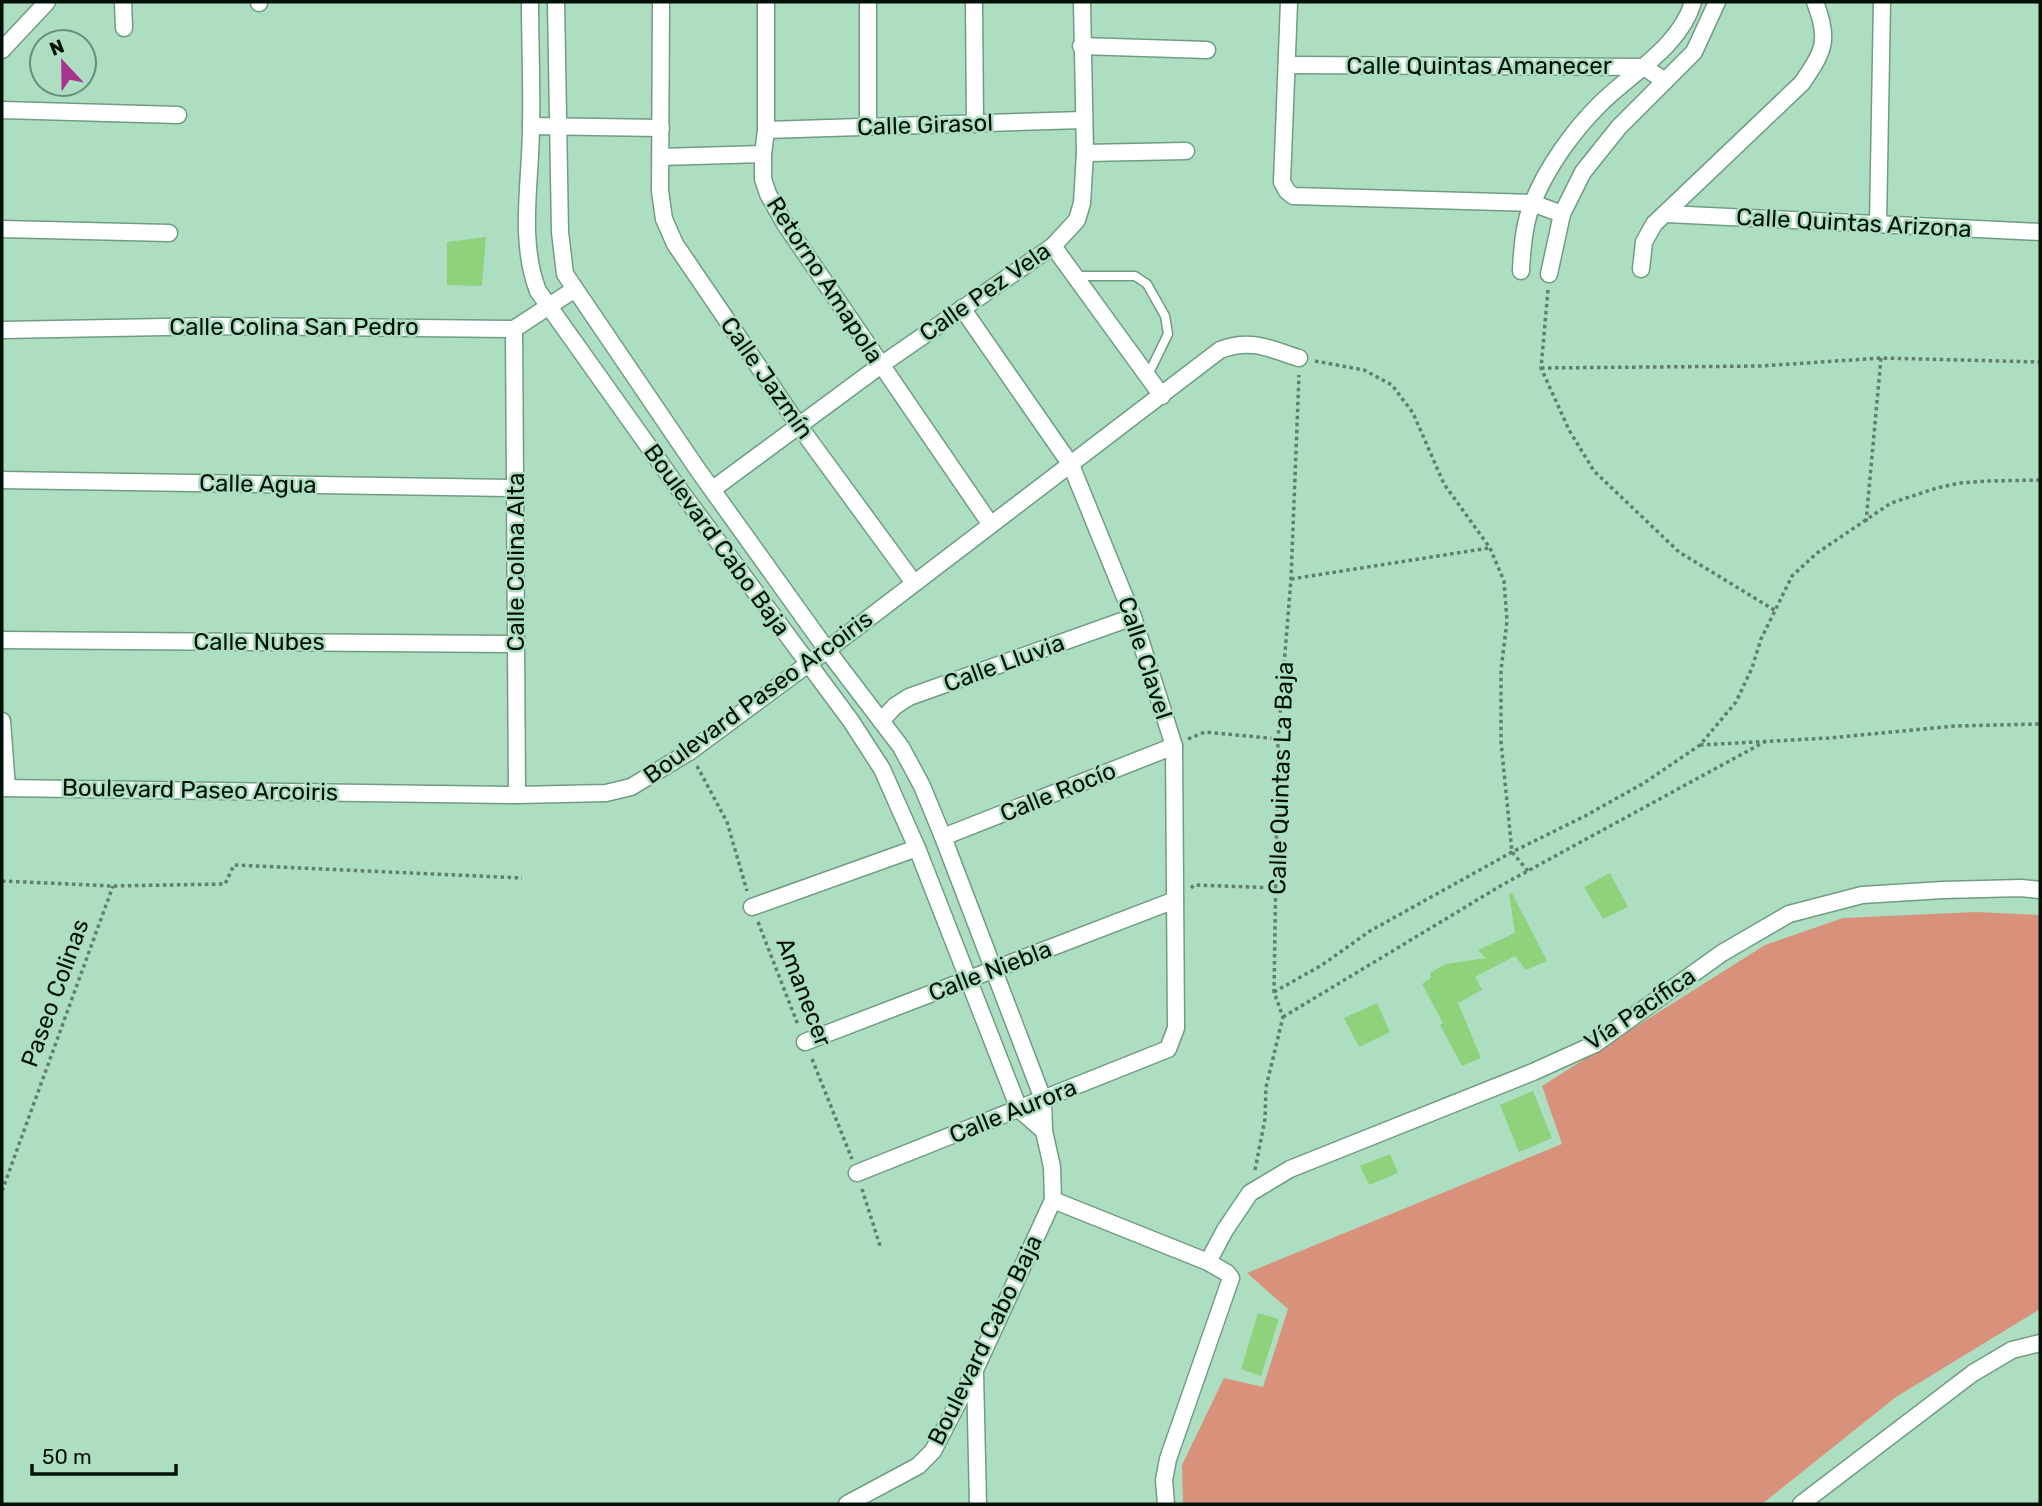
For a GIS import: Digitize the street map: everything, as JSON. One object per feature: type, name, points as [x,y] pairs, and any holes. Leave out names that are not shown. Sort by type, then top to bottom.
[{"type":"street","points":[[2,50],[47,2]]},
{"type":"street","points":[[124,2],[124,28]]},
{"type":"street","name":"Boulevard Cabo Baja","points":[[530,2],[531,126],[527,250],[538,291],[676,485],[851,721],[882,769],[917,848],[1019,1109],[1044,1131]]},
{"type":"street","name":"Boulevard Cabo Baja","points":[[556,2],[557,127],[565,274],[698,471],[911,764],[943,837],[1043,1099],[1044,1131],[1052,1167],[1053,1200],[975,1370],[933,1451],[918,1466],[847,1504]]},
{"type":"street","name":"Calle Jazmín","points":[[661,2],[660,191],[664,219],[675,244],[799,426],[914,583]]},
{"type":"street","name":"Retorno Amapola","points":[[766,2],[766,130],[763,179],[768,194],[991,525]]},
{"type":"street","points":[[868,2],[868,127]]},
{"type":"street","points":[[974,2],[975,124]]},
{"type":"street","name":"Calle Pez Vela","points":[[713,489],[881,365],[1053,246],[1077,220],[1082,203],[1085,153],[1082,2]]},
{"type":"street","points":[[1289,2],[1282,182],[1293,196],[1532,203],[1562,214]]},
{"type":"street","points":[[1521,271],[1524,238],[1532,203],[1550,169],[1600,104],[1672,40],[1690,12],[1693,2]]},
{"type":"street","points":[[1549,274],[1562,214],[1583,172],[1619,127],[1694,52],[1717,2]]},
{"type":"street","points":[[1641,269],[1644,242],[1654,224],[1802,83],[1821,55],[1824,24],[1815,2]]},
{"type":"street","points":[[1878,224],[1882,2]]},
{"type":"street","points":[[1081,46],[1207,50]]},
{"type":"street","name":"Calle Quintas Amanecer","points":[[1288,65],[1644,66],[1665,81]]},
{"type":"street","points":[[2,110],[178,115]]},
{"type":"street","name":"Calle Girasol","points":[[766,130],[1083,120]]},
{"type":"street","points":[[531,126],[662,128]]},
{"type":"street","points":[[1085,153],[1186,151]]},
{"type":"street","points":[[661,157],[763,154]]},
{"type":"street","name":"Calle Quintas Arizona","points":[[1667,214],[2040,232]]},
{"type":"street","points":[[2,229],[169,233]]},
{"type":"street","points":[[1053,246],[1162,396]]},
{"type":"street","points":[[514,329],[550,308],[575,289]]},
{"type":"street","name":"Calle Clavel","points":[[962,308],[1071,465],[1133,617],[1174,746],[1176,1028],[1168,1049]]},
{"type":"street","name":"Calle Colina San Pedro","points":[[2,330],[219,326],[514,329]]},
{"type":"street","name":"Calle Colina Alta","points":[[514,329],[517,795]]},
{"type":"street","name":"Boulevard Paseo Arcoiris","points":[[4,788],[517,795],[606,793],[631,788],[689,752],[827,650],[1220,350],[1235,344],[1253,344],[1299,358]]},
{"type":"street","points":[[676,485],[698,471]]},
{"type":"street","name":"Calle Agua","points":[[2,480],[515,488]]},
{"type":"street","name":"Calle Lluvia","points":[[881,721],[895,706],[909,697],[1133,617]]},
{"type":"street","name":"Calle Nubes","points":[[2,640],[516,644]]},
{"type":"street","points":[[2,721],[4,788]]},
{"type":"street","name":"Calle Rocío","points":[[943,837],[1174,746]]},
{"type":"street","points":[[752,908],[917,848]]},
{"type":"street","name":"Vía Pacífica","points":[[1208,1262],[1225,1230],[1250,1193],[1290,1169],[1595,1044],[1722,953],[1789,914],[1862,895],[1943,890],[2040,890]]},
{"type":"street","name":"Calle Niebla","points":[[805,1042],[1175,900]]},
{"type":"street","name":"Calle Aurora","points":[[857,1173],[1168,1049]]},
{"type":"street","points":[[1053,1200],[1208,1262],[1230,1275],[1231,1282],[1168,1459],[1164,1480],[1166,1504]]},
{"type":"street","points":[[1801,1504],[1973,1373],[2012,1350],[2040,1343]]},
{"type":"street","points":[[975,1370],[978,1504]]},
{"type":"lane","points":[[1075,276],[1135,276],[1147,284],[1165,316],[1168,334],[1148,376]]},
{"type":"path","points":[[1549,274],[1541,368],[1569,430],[1594,471],[1679,552],[1776,611]]},
{"type":"path","points":[[1299,358],[1364,370],[1392,385],[1413,413],[1444,484],[1490,548],[1504,581],[1507,621],[1501,670],[1501,742],[1512,852],[1528,871]]},
{"type":"path","name":"Calle Quintas La Baja","points":[[1283,1017],[1274,992],[1278,739],[1291,579],[1299,358]]},
{"type":"path","points":[[1541,368],[1761,366],[1881,358],[2040,362]]},
{"type":"path","points":[[1866,522],[1881,358]]},
{"type":"path","points":[[1274,992],[1322,965],[1370,931],[1644,783],[1700,745],[1736,702],[1752,668],[1761,639],[1792,576],[1817,553],[1891,503],[1937,488],[1979,481],[2040,480]]},
{"type":"path","points":[[1291,579],[1490,548]]},
{"type":"path","points":[[1700,745],[1829,738],[1955,726],[2040,724]]},
{"type":"path","points":[[1174,746],[1205,732],[1278,739]]},
{"type":"path","points":[[1250,1193],[1262,1138],[1266,1087],[1283,1017],[1528,871],[1766,741]]},
{"type":"path","name":"Amanecer","points":[[689,752],[727,822],[752,908],[857,1173],[881,1249]]},
{"type":"path","points":[[2,881],[113,886],[225,884],[234,865],[522,878]]},
{"type":"path","name":"Paseo Colinas","points":[[2,1191],[113,886]]},
{"type":"path","points":[[1175,900],[1194,886],[1277,888]]},
{"type":"shaded area","points":[[1976,912],[2040,915],[2040,1309],[1896,1397],[1762,1504],[1183,1504],[1182,1465],[1224,1378],[1263,1387],[1288,1309],[1247,1273],[1562,1144],[1542,1086],[1765,945],[1843,918]]},
{"type":"building","points":[[486,237],[482,286],[447,285],[447,242]]},
{"type":"building","points":[[1610,873],[1628,907],[1603,919],[1584,887]]},
{"type":"building","points":[[1512,893],[1547,961],[1526,970],[1515,956],[1475,977],[1482,990],[1458,1003],[1481,1058],[1462,1066],[1422,984],[1431,978],[1430,973],[1446,964],[1486,958],[1478,950],[1515,933],[1509,894]]},
{"type":"building","points":[[1377,1003],[1390,1032],[1359,1047],[1344,1018]]},
{"type":"building","points":[[1533,1091],[1552,1138],[1519,1152],[1500,1105]]},
{"type":"building","points":[[1390,1154],[1398,1173],[1369,1185],[1360,1166]]},
{"type":"building","points":[[1258,1313],[1279,1319],[1261,1376],[1241,1369]]}]
